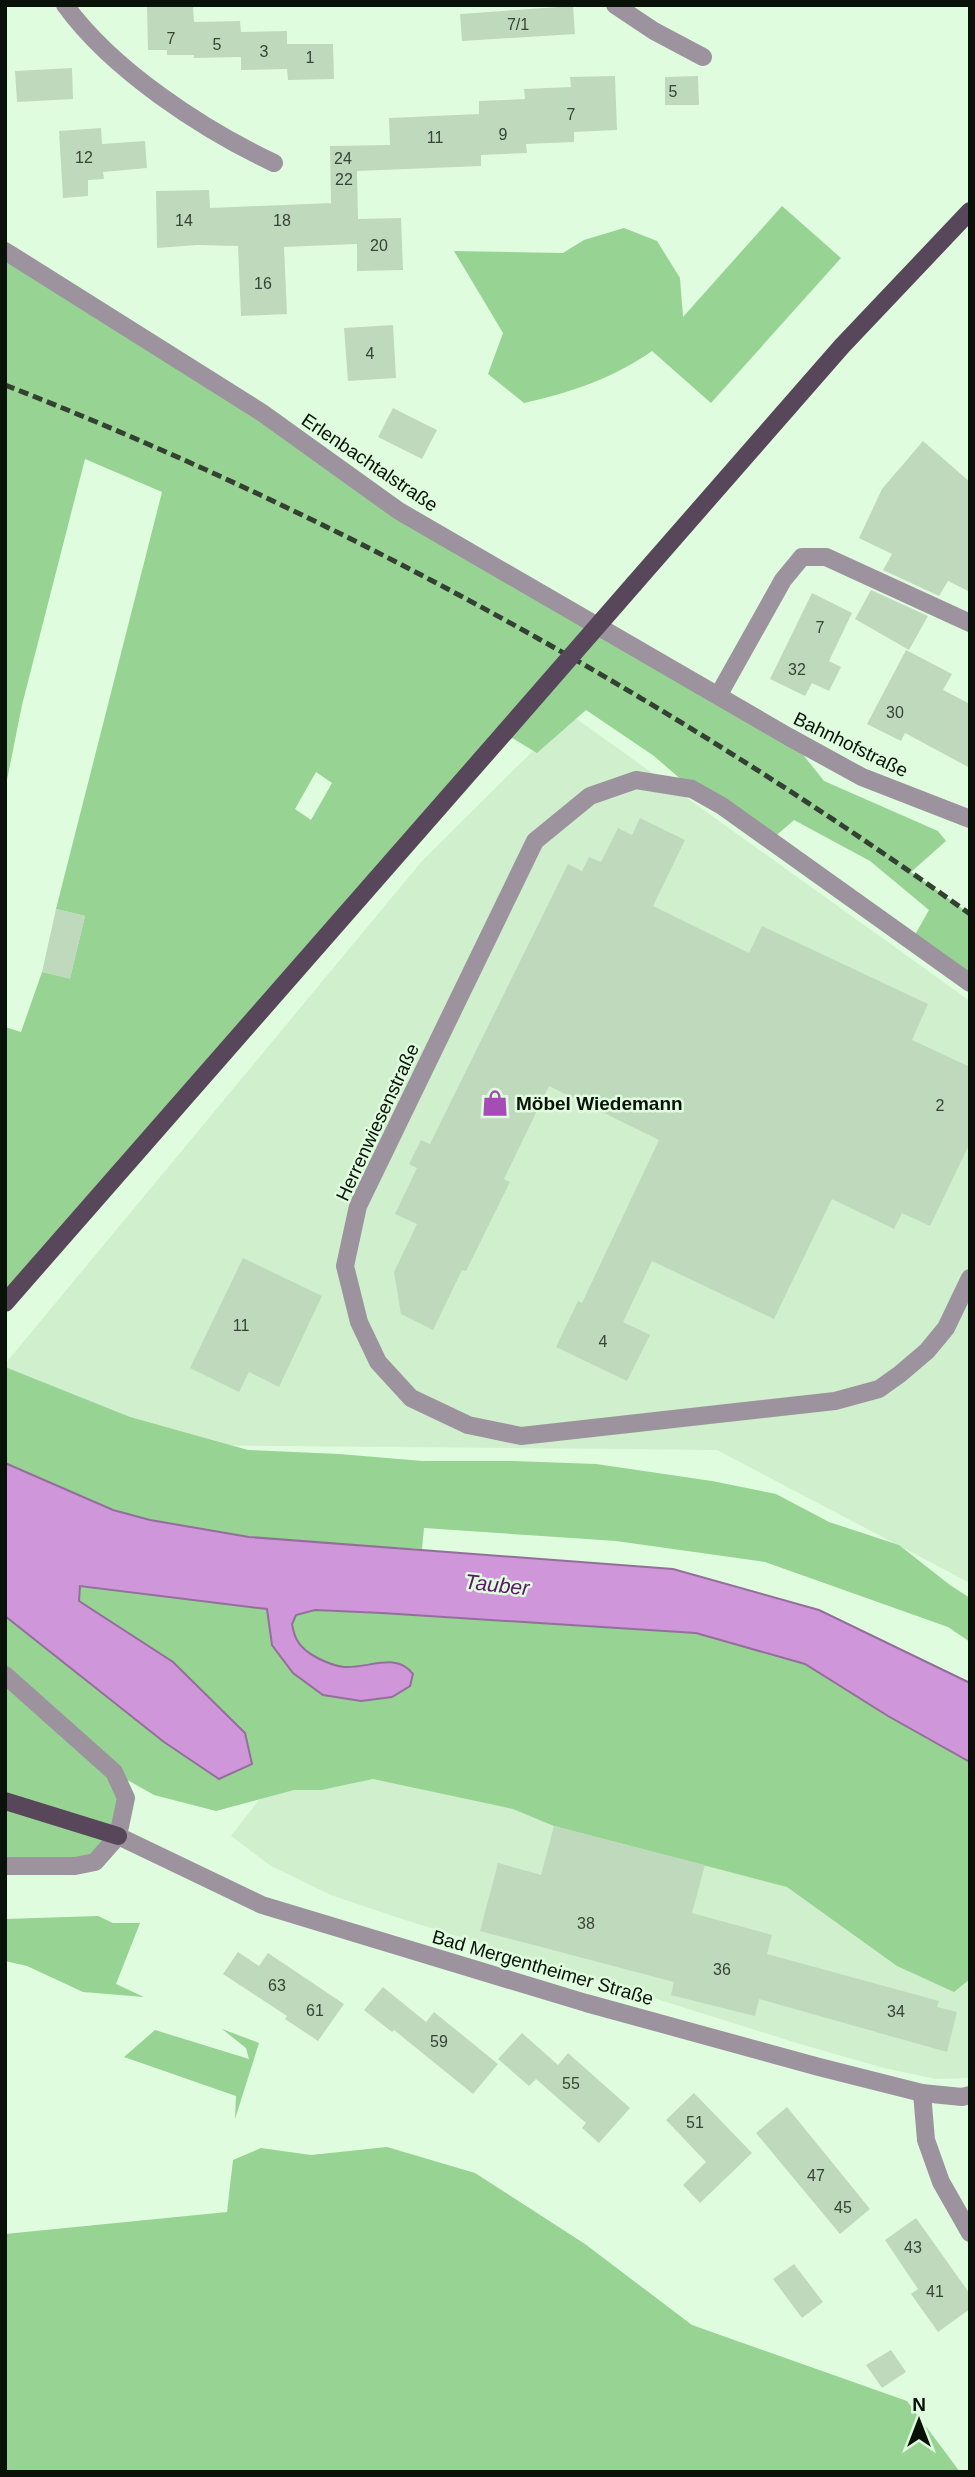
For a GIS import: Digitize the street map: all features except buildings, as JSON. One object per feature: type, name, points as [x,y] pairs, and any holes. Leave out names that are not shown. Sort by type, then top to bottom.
[{"type":"main road","points":[[5,1303],[842,346],[970,211]]},
{"type":"main road","points":[[5,1801],[118,1836]]},
{"type":"street","points":[[65,5],[81,27],[159,94],[225,137],[274,163]]},
{"type":"street","points":[[615,5],[654,31],[703,57]]},
{"type":"street","name":"Erlenbachtalstraße","points":[[5,251],[261,412],[400,510],[718,696]]},
{"type":"street","points":[[718,696],[783,580],[802,557],[826,557],[970,623]]},
{"type":"street","name":"Bahnhofstraße","points":[[718,696],[862,777],[970,819]]},
{"type":"street","name":"Herrenwiesenstraße","points":[[970,983],[742,820],[692,789],[636,780],[590,796],[535,841],[358,1206],[345,1266],[359,1322],[378,1362],[411,1398],[468,1425],[522,1436],[835,1401],[879,1389],[918,1359],[940,1336],[970,1278]]},
{"type":"street","points":[[5,1675],[114,1772],[126,1798],[118,1836],[94,1862],[75,1866],[5,1866]]},
{"type":"street","name":"Bad Mergentheimer Straße","points":[[118,1836],[262,1905],[586,2003],[819,2067],[922,2093],[962,2097],[970,2095]]},
{"type":"street","points":[[922,2093],[926,2140],[941,2182],[970,2233]]},
{"type":"shaded area","points":[[570,714],[970,1001],[970,1583],[717,1450],[183,1445],[5,1383],[5,1364],[422,861]]},
{"type":"shaded area","points":[[352,1771],[691,1841],[960,1955],[970,1985],[970,2078],[936,2079],[884,2068],[396,1917],[331,1895],[271,1866],[231,1836],[259,1800],[308,1777]]},
{"type":"green space","points":[[782,206],[841,258],[711,403],[652,351],[591,383],[524,403],[488,374],[503,333],[454,251],[563,253],[584,240],[624,228],[657,241],[680,278],[683,317]]},
{"type":"green space","points":[[5,251],[399,511],[789,737],[824,781],[938,831],[946,841],[911,872],[970,914],[970,983],[912,940],[929,910],[870,861],[794,820],[771,840],[692,789],[654,756],[586,710],[537,753],[504,733],[5,1303],[5,1027],[21,1032],[42,972],[70,978],[85,916],[56,909],[162,492],[85,459],[22,705],[5,790]],"holes":[[[316,772],[332,783],[311,820],[295,809]]]},
{"type":"green space","points":[[5,1367],[130,1417],[248,1450],[423,1461],[596,1464],[712,1481],[776,1494],[829,1522],[899,1545],[970,1598],[970,1642],[948,1627],[765,1562],[616,1541],[424,1528],[422,1549],[319,1543],[217,1533],[131,1515],[5,1463]]},
{"type":"green space","points":[[5,1537],[120,1574],[128,1592],[268,1609],[382,1613],[696,1633],[805,1664],[888,1716],[970,1762],[970,1979],[954,1992],[897,1966],[787,1887],[554,1826],[513,1809],[373,1779],[321,1790],[294,1790],[216,1811],[154,1795],[115,1773],[126,1798],[95,1862],[5,1866]]},
{"type":"green space","points":[[98,1916],[113,1923],[140,1923],[116,1984],[144,1997],[83,1992],[27,1966],[5,1961],[5,1919]]},
{"type":"green space","points":[[222,2029],[259,2043],[235,2119],[236,2096],[124,2057],[155,2030],[249,2059],[246,2048]]},
{"type":"green space","points":[[387,2147],[475,2173],[585,2244],[692,2325],[907,2401],[960,2472],[5,2472],[5,2234],[227,2212],[233,2160],[261,2148],[311,2155]]},
{"type":"water","name":"Tauber","points":[[5,1463],[113,1510],[150,1520],[249,1537],[673,1569],[819,1610],[970,1683],[970,1762],[888,1716],[805,1664],[696,1633],[382,1613],[315,1610],[296,1615],[292,1624],[296,1638],[305,1650],[318,1658],[344,1667],[398,1663],[413,1674],[410,1686],[392,1697],[361,1701],[323,1695],[293,1673],[272,1645],[267,1609],[80,1586],[79,1601],[173,1662],[245,1733],[252,1764],[219,1779],[164,1742],[5,1616]]},
{"type":"railway","points":[[5,385],[133,437],[258,494],[382,555],[504,620],[624,688],[741,760],[857,835],[970,914]]},
{"type":"place","name":"Möbel Wiedemann","points":[[495,1103]]}]
